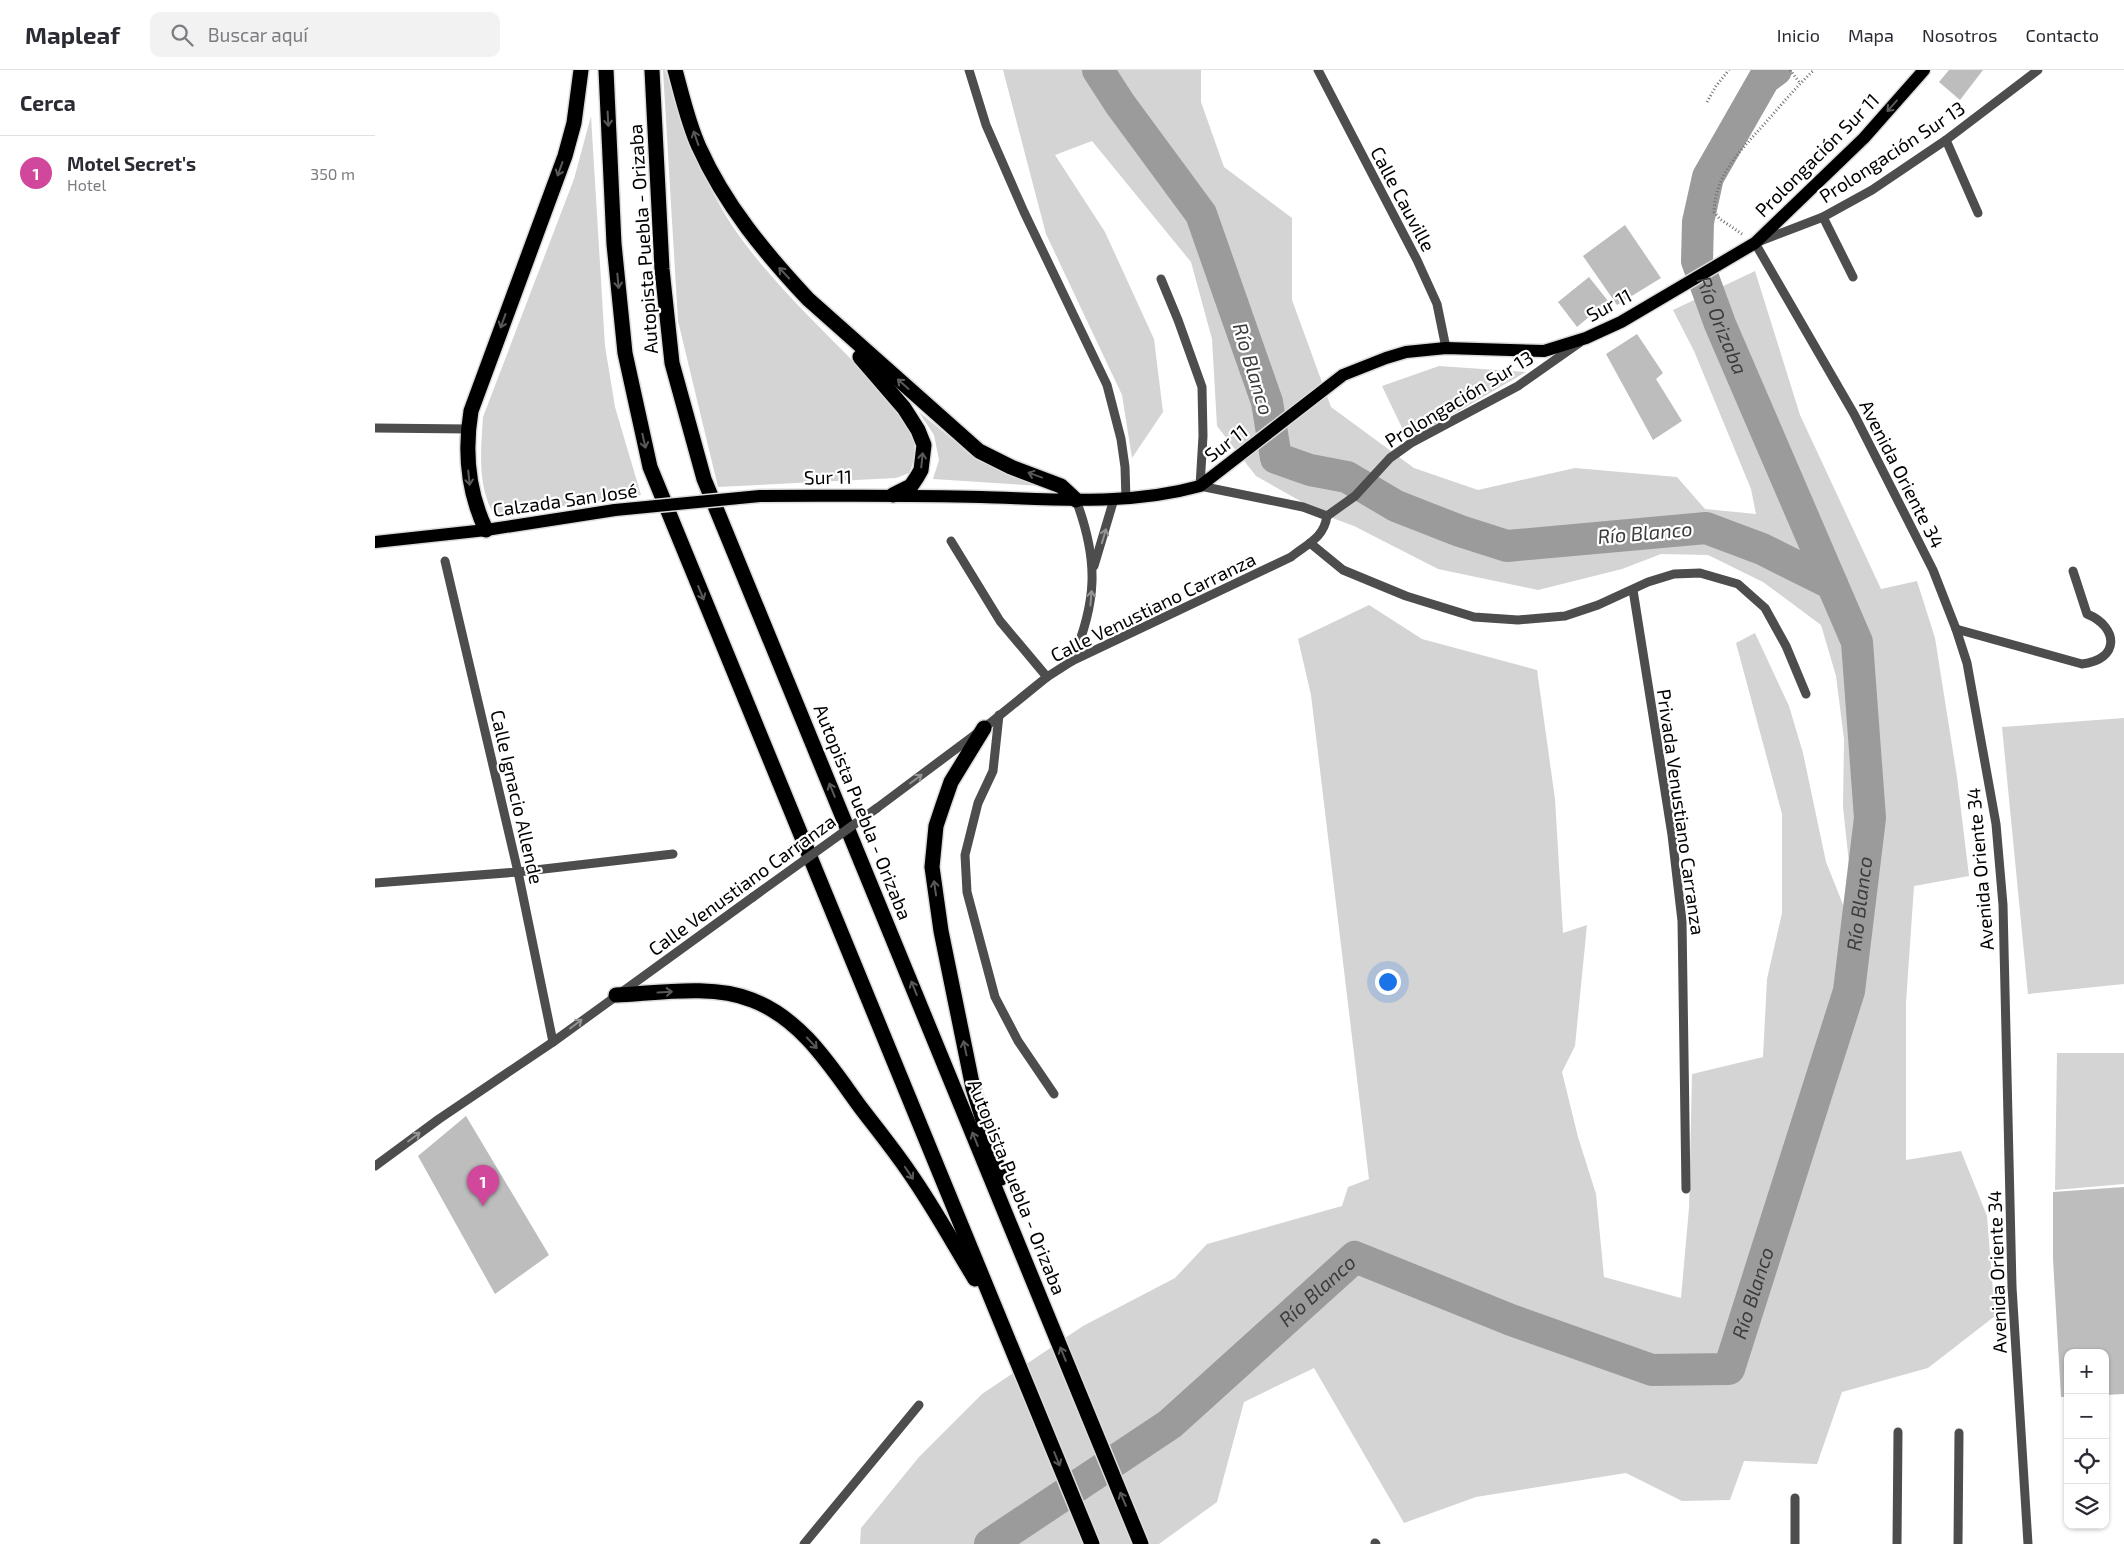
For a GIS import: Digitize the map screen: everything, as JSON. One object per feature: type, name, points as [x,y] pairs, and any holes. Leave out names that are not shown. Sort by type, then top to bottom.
[{"type":"highway","points":[[486,530],[476,509],[470,489],[467,450],[468,429],[479,387],[565,156],[574,123],[581,70]]},
{"type":"highway","name":"Autopista Puebla - Orizaba","points":[[606,70],[614,244],[625,353],[650,467],[1092,1544]]},
{"type":"highway","name":"Autopista Puebla - Orizaba","points":[[652,70],[662,268],[672,363],[704,479],[1141,1544]]},
{"type":"highway","points":[[675,70],[699,146],[730,204],[761,248],[904,408],[919,430],[924,445],[921,470],[911,486],[893,495]]},
{"type":"highway","points":[[808,299],[979,451],[1011,467],[1061,486],[1075,500]]},
{"type":"highway","points":[[984,728],[951,782],[936,826],[932,867],[941,931],[973,1088],[1026,1263]]},
{"type":"highway","points":[[616,995],[684,991],[732,994],[751,999],[789,1021],[812,1042],[909,1173],[997,1314]]},
{"type":"main road","name":"Prolongación Sur 11","points":[[1754,244],[1863,138],[1925,70]]},
{"type":"main road","name":"Sur 11","points":[[761,496],[893,495],[1075,500],[1120,499],[1178,492],[1200,486],[1343,375],[1406,352],[1446,348],[1544,351],[1586,338],[1621,322],[1754,244]]},
{"type":"main road","name":"Calzada San José","points":[[375,542],[486,530],[615,510],[761,496]]},
{"type":"street","points":[[969,70],[986,125],[997,151],[1024,212],[1107,385],[1121,439],[1125,468],[1120,499],[1093,571]]},
{"type":"street","name":"Calle Cauville","points":[[1318,70],[1417,260],[1437,304],[1446,348]]},
{"type":"street","name":"Prolongación Sur 13","points":[[1754,244],[1823,217],[1872,190],[1947,140],[2038,70]]},
{"type":"street","points":[[1947,140],[1978,213]]},
{"type":"street","points":[[1823,217],[1853,277]]},
{"type":"street","name":"Avenida Oriente 34","points":[[1754,244],[1854,414],[1933,570],[1957,629],[1967,663],[1993,805],[2003,905],[2012,1287],[2028,1544]]},
{"type":"street","points":[[1161,279],[1179,320],[1202,387],[1203,436],[1200,486],[1303,507],[1329,515]]},
{"type":"street","name":"Prolongación Sur 13","points":[[1329,515],[1355,496],[1390,458],[1411,443],[1517,386],[1586,338]]},
{"type":"street","points":[[375,428],[468,429]]},
{"type":"street","points":[[1073,661],[1084,633],[1091,602],[1093,571],[1085,523],[1075,500]]},
{"type":"street","name":"Calle Venustiano Carranza","points":[[375,1166],[439,1119],[553,1042],[877,808],[984,728],[1047,677],[1073,661],[1291,557],[1319,536],[1325,527],[1329,515]]},
{"type":"street","points":[[951,541],[1000,621],[1047,677]]},
{"type":"street","points":[[1310,543],[1343,570],[1405,596],[1474,617],[1518,620],[1565,616],[1633,590],[1648,582],[1674,574],[1700,573],[1738,584],[1765,608],[1786,646],[1805,694]]},
{"type":"street","name":"Calle Ignacio Allende","points":[[445,561],[518,872],[553,1042]]},
{"type":"street","points":[[1957,629],[2082,664],[2095,663],[2105,657],[2111,643],[2108,630],[2099,619],[2087,614],[2073,571]]},
{"type":"street","name":"Privada Venustiano Carranza","points":[[1633,590],[1671,835],[1682,921],[1686,1189]]},
{"type":"street","points":[[999,715],[993,771],[978,803],[965,855],[967,892],[995,997],[1018,1041],[1054,1094]]},
{"type":"street","points":[[375,883],[518,872],[673,854]]},
{"type":"street","points":[[805,1544],[919,1405]]},
{"type":"street","points":[[1897,1544],[1898,1432]]},
{"type":"street","points":[[1958,1544],[1959,1433]]},
{"type":"street","points":[[1795,1498],[1795,1544]]},
{"type":"path","points":[[1707,102],[1716,86],[1729,70]]},
{"type":"path","points":[[1790,70],[1800,83]]},
{"type":"path","points":[[1754,244],[1720,219],[1714,212],[1714,202],[1720,183],[1733,159],[1800,83],[1814,70]]},
{"type":"shaded area","points":[[663,70],[665,70],[703,172],[735,230],[775,280],[880,389],[907,423],[913,435],[915,448],[912,467],[909,473],[896,478],[718,487],[678,321]]},
{"type":"shaded area","points":[[1003,70],[1201,70],[1201,102],[1224,167],[1292,218],[1292,300],[1331,407],[1414,468],[1478,490],[1575,468],[1677,477],[1705,509],[1756,514],[1751,489],[1694,351],[1673,310],[1755,271],[1800,415],[1881,589],[1917,581],[1935,638],[1957,777],[1969,876],[1914,886],[1906,1003],[1906,1160],[1961,1151],[1987,1216],[1995,1316],[1928,1368],[1842,1392],[1817,1464],[1744,1461],[1730,1500],[1682,1501],[1626,1473],[1476,1497],[1404,1523],[1314,1368],[1244,1402],[1217,1502],[1159,1544],[860,1544],[861,1528],[919,1457],[982,1394],[1083,1326],[1175,1278],[1207,1244],[1342,1206],[1348,1187],[1369,1179],[1311,695],[1298,639],[1369,605],[1422,639],[1537,670],[1555,799],[1563,933],[1587,925],[1575,1046],[1562,1072],[1578,1137],[1596,1194],[1604,1277],[1681,1298],[1689,1208],[1692,1074],[1763,1057],[1767,979],[1782,913],[1782,814],[1736,643],[1755,633],[1789,706],[1803,753],[1826,862],[1844,907],[1849,863],[1843,807],[1844,739],[1836,676],[1821,625],[1763,582],[1708,555],[1661,554],[1622,569],[1538,590],[1438,569],[1354,526],[1327,516],[1256,476],[1217,426],[1212,339],[1191,262],[1092,141],[1055,155],[1105,232],[1154,339],[1163,412],[1132,458],[1122,395],[1046,234]]},
{"type":"shaded area","points":[[591,116],[605,346],[615,407],[641,495],[509,514],[493,513],[484,490],[482,478],[483,417],[574,179]]},
{"type":"shaded area","points":[[1439,366],[1526,372],[1419,434],[1404,432],[1382,386]]},
{"type":"shaded area","points":[[918,411],[979,461],[1041,486],[933,479],[939,460],[934,435]]},
{"type":"shaded area","points":[[2124,718],[2124,984],[2028,994],[2002,727]]},
{"type":"shaded area","points":[[2057,1053],[2124,1053],[2124,1184],[2055,1190]]},
{"type":"building","points":[[1949,70],[1983,70],[1960,100],[1939,82]]},
{"type":"building","points":[[1625,225],[1661,278],[1617,305],[1583,256]]},
{"type":"building","points":[[1589,277],[1608,301],[1577,327],[1558,302]]},
{"type":"building","points":[[1637,334],[1663,373],[1656,379],[1682,421],[1653,440],[1606,354]]},
{"type":"building","points":[[466,1116],[549,1255],[495,1294],[418,1156]]},
{"type":"building","points":[[2124,1187],[2124,1394],[2109,1395],[2109,1349],[2064,1349],[2064,1397],[2061,1397],[2053,1259],[2053,1192]]},
{"type":"waterway","name":"Río Blanco","points":[[990,1544],[1170,1424],[1355,1257],[1511,1320],[1652,1370],[1729,1369],[1849,991],[1870,818],[1857,642],[1832,584],[1762,549],[1706,528],[1507,546],[1460,531],[1396,506],[1347,477],[1310,470],[1276,458],[1267,402],[1201,214],[1120,104],[1098,70]]},
{"type":"waterway","name":"Río Orizaba","points":[[1776,70],[1764,79],[1708,177],[1698,222],[1697,261],[1720,324],[1832,584]]},
{"type":"place","name":"Motel Secret's","points":[[483,1206]]}]
